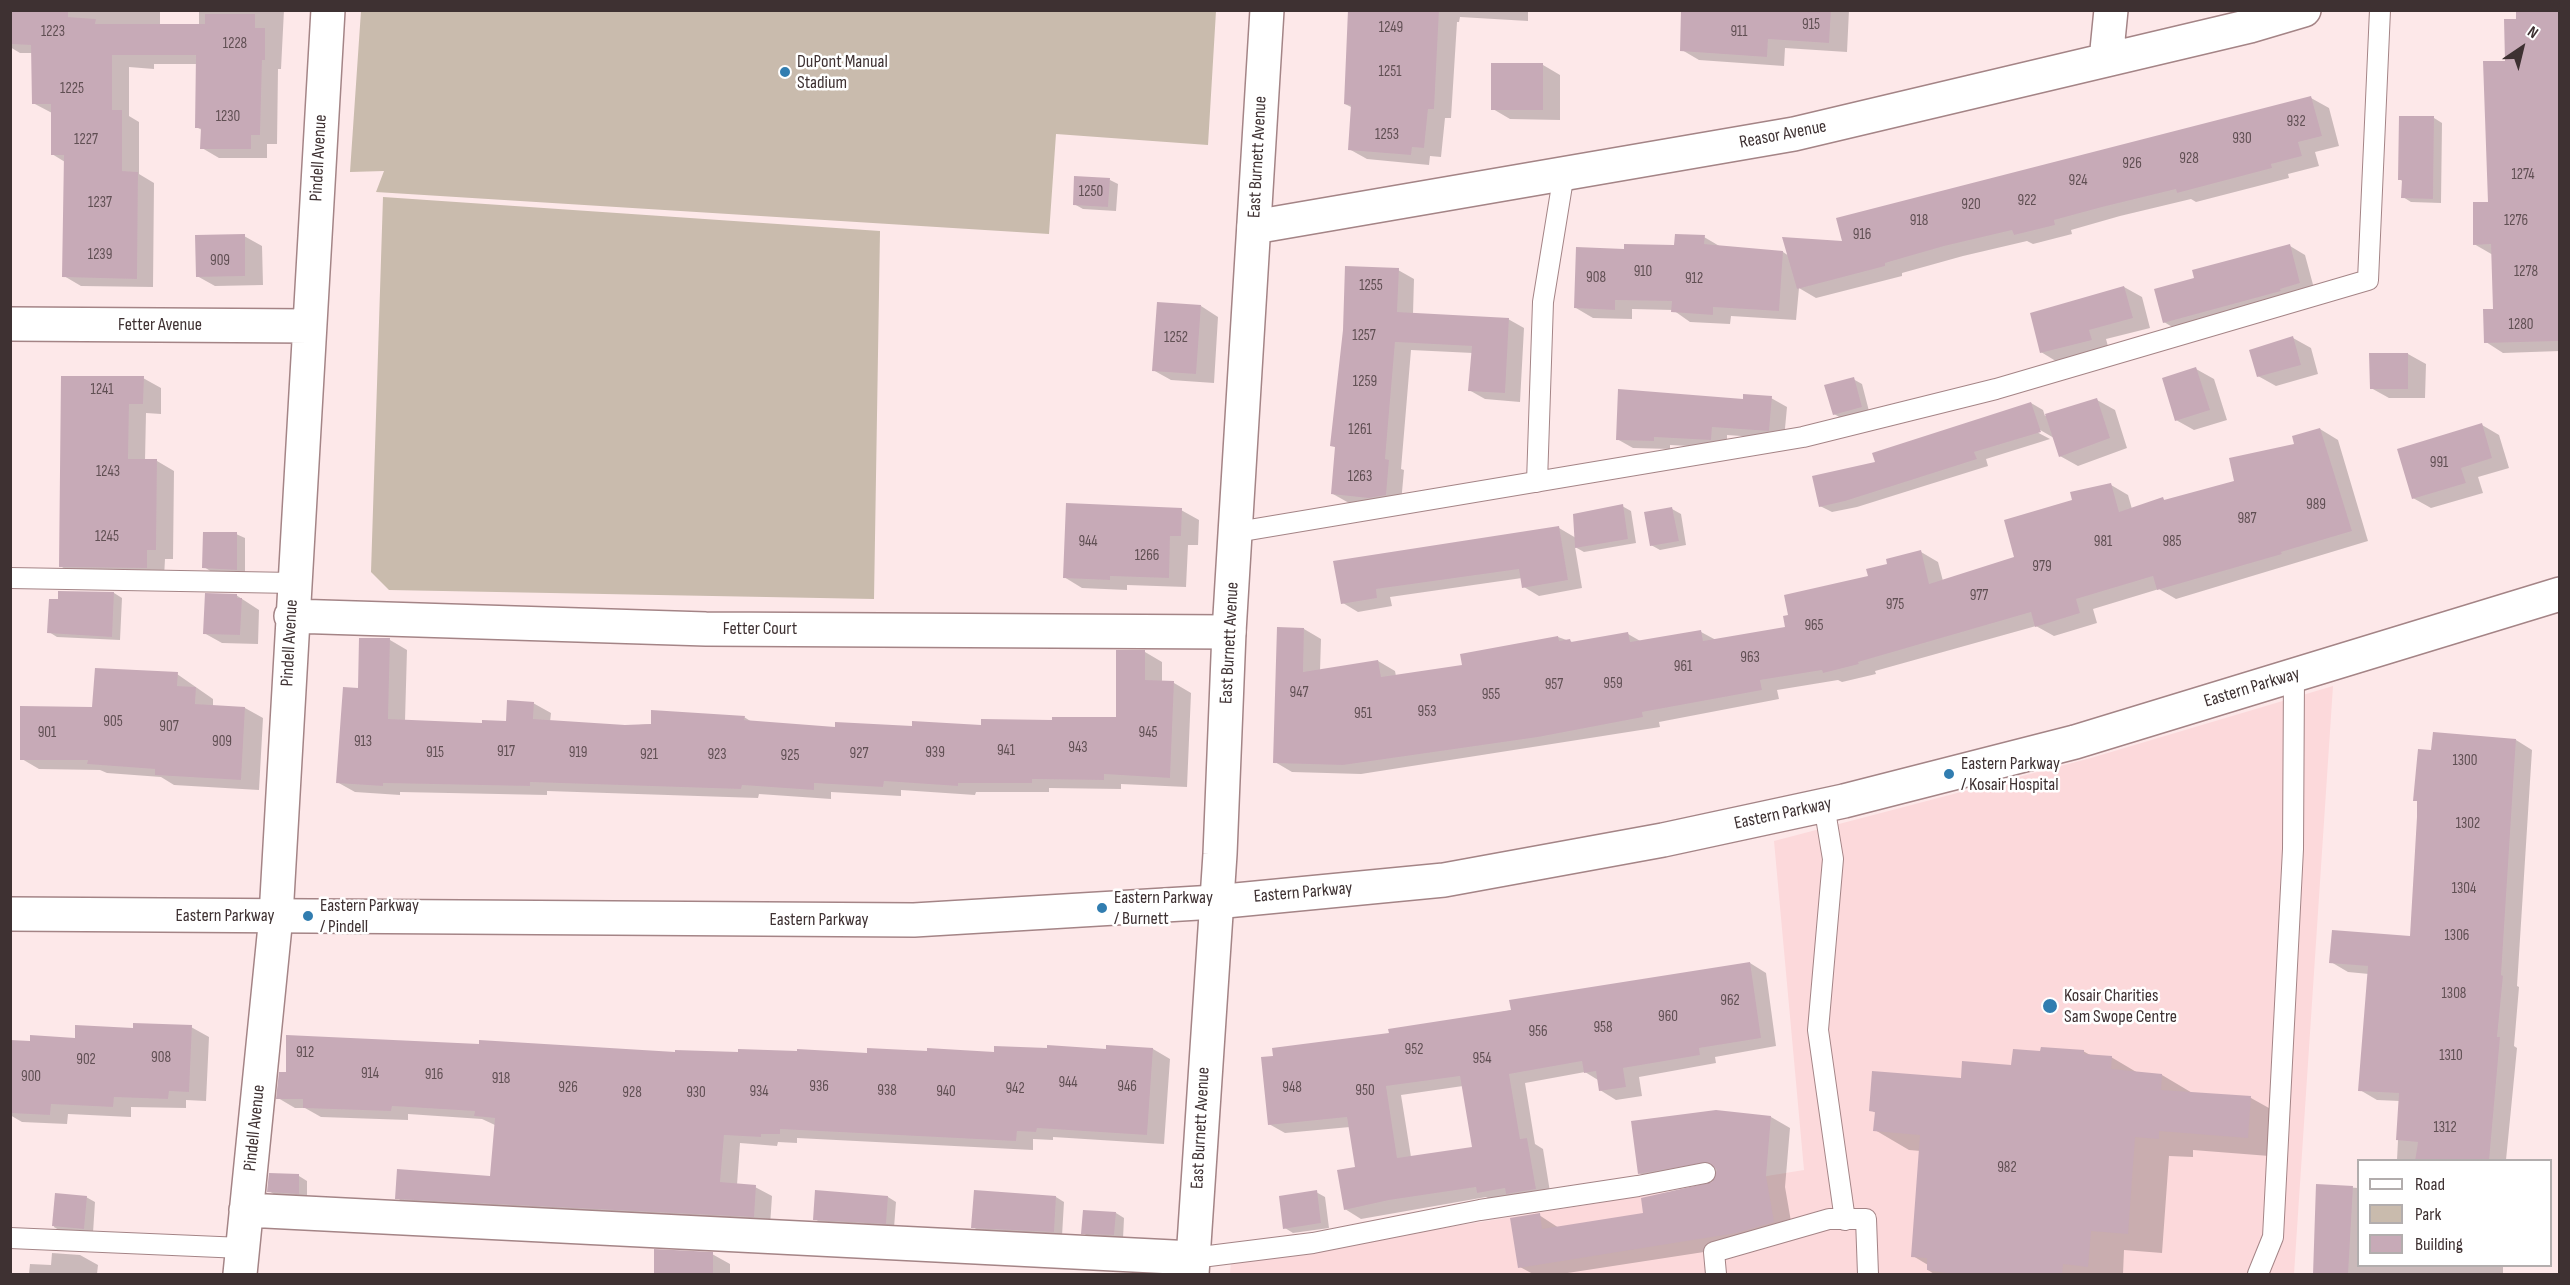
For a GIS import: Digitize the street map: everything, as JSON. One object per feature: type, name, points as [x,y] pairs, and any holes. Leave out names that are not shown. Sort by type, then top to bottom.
[{"type":"street","name":"Pindell Avenue","points":[[241,1261],[276,916],[291,616],[328,10]]},
{"type":"street","name":"East Burnett Avenue","points":[[1193,1266],[1215,902],[1220,854],[1229,632],[1237,532],[1267,10]]},
{"type":"street","points":[[2106,60],[2111,10]]},
{"type":"street","name":"Reasor Avenue","points":[[1254,227],[1816,129],[2304,10]]},
{"type":"street","name":"Fetter Avenue","points":[[10,324],[309,326]]},
{"type":"street","name":"Eastern Parkway","points":[[10,914],[914,920],[1215,902],[1444,880],[1663,840],[1824,805],[2074,742],[2559,594]]},
{"type":"street","name":"Fetter Court","points":[[291,616],[706,628],[1229,632]]},
{"type":"street","points":[[246,1210],[1193,1266]]},
{"type":"lane","points":[[1237,532],[1803,437],[1996,389],[2368,280],[2380,10]]},
{"type":"lane","points":[[1537,482],[1543,302],[1564,173]]},
{"type":"lane","points":[[10,578],[294,583]]},
{"type":"lane","points":[[2258,1275],[2273,1237],[2294,849],[2294,675]]},
{"type":"lane","points":[[1824,805],[1833,860],[1818,1030],[1852,1220]]},
{"type":"lane","points":[[1193,1266],[1480,1210],[1638,1186],[1705,1173]]},
{"type":"lane","points":[[1716,1275],[1713,1252],[1829,1219],[1866,1219],[1868,1275]]},
{"type":"lane","points":[[10,1238],[241,1261]]},
{"type":"shaded area","name":"Kosair Charities Sam Swope Centre","points":[[2333,686],[2294,1274],[1230,1274],[1231,1262],[1804,1170],[1774,841],[2091,758]]},
{"type":"green space","name":"DuPont Manual Stadium","points":[[361,11],[1216,11],[1208,145],[1056,134],[1049,234],[376,192],[384,171],[350,172]]},
{"type":"green space","points":[[383,197],[880,231],[874,599],[389,590],[371,572]]},
{"type":"building","points":[[10,10],[68,10],[68,17],[96,19],[95,24],[205,24],[205,14],[255,14],[255,28],[265,28],[260,135],[251,135],[251,149],[200,149],[201,128],[195,128],[196,55],[112,55],[112,110],[122,110],[122,171],[138,172],[137,279],[62,277],[64,155],[51,155],[51,104],[32,104],[31,45],[10,44]]},
{"type":"building","points":[[1348,10],[1439,10],[1434,109],[1428,109],[1424,148],[1412,147],[1411,155],[1348,150],[1351,105],[1344,104]]},
{"type":"building","points":[[1681,10],[1831,10],[1829,43],[1768,39],[1767,57],[1680,51]]},
{"type":"building","points":[[2516,10],[2559,10],[2559,341],[2484,343],[2483,309],[2493,309],[2491,244],[2473,245],[2473,202],[2488,202],[2483,61],[2505,61],[2504,19],[2516,19]]},
{"type":"building","points":[[1491,63],[1543,63],[1543,110],[1491,110]]},
{"type":"building","points":[[2311,96],[2322,136],[2298,142],[2302,156],[2271,164],[2272,168],[2177,193],[2176,189],[2102,207],[2054,220],[2055,225],[2014,235],[2012,230],[1944,246],[1885,263],[1885,266],[1797,289],[1782,237],[1842,241],[1836,218]]},
{"type":"building","points":[[2399,116],[2434,116],[2433,199],[2401,198],[2402,180],[2398,180]]},
{"type":"building","points":[[1074,176],[1110,178],[1108,207],[1073,205]]},
{"type":"building","points":[[245,234],[245,276],[196,277],[195,235]]},
{"type":"building","points":[[1675,234],[1705,235],[1704,244],[1783,251],[1779,311],[1713,307],[1713,315],[1671,312],[1672,301],[1615,300],[1615,310],[1574,308],[1576,247],[1624,249],[1624,244],[1674,245]]},
{"type":"building","points":[[2290,244],[2300,283],[2280,289],[2281,291],[2163,323],[2154,289],[2194,278],[2192,270]]},
{"type":"building","points":[[1345,266],[1399,268],[1397,312],[1509,318],[1505,393],[1468,391],[1472,346],[1395,342],[1385,459],[1389,460],[1386,495],[1369,498],[1331,494],[1335,447],[1330,446],[1343,330]]},
{"type":"building","points":[[2124,286],[2133,318],[2089,330],[2092,340],[2040,353],[2030,313]]},
{"type":"building","points":[[1157,302],[1201,305],[1196,374],[1152,371]]},
{"type":"building","points":[[2293,336],[2301,365],[2257,377],[2249,350]]},
{"type":"building","points":[[2369,353],[2408,353],[2408,389],[2370,389]]},
{"type":"building","points":[[2196,367],[2210,410],[2175,421],[2162,378]]},
{"type":"building","points":[[61,376],[144,376],[143,404],[129,404],[128,459],[157,459],[156,550],[147,550],[147,568],[59,567]]},
{"type":"building","points":[[1854,377],[1862,407],[1833,415],[1824,385]]},
{"type":"building","points":[[1618,389],[1743,399],[1743,394],[1772,396],[1769,431],[1712,427],[1711,440],[1654,437],[1654,441],[1616,440]]},
{"type":"building","points":[[2097,398],[2110,438],[2059,457],[2045,414]]},
{"type":"building","points":[[2031,402],[2041,432],[1974,452],[1977,459],[1845,501],[1819,507],[1812,476],[1875,462],[1872,453]]},
{"type":"building","points":[[2482,423],[2492,458],[2461,468],[2466,483],[2412,499],[2397,449]]},
{"type":"building","points":[[2320,428],[2352,531],[2281,552],[2282,554],[2157,590],[2153,576],[2076,599],[2080,613],[2035,627],[2031,612],[1858,662],[1859,664],[1823,673],[1822,670],[1760,680],[1762,690],[1642,712],[1643,717],[1538,737],[1343,765],[1273,763],[1277,627],[1304,628],[1303,672],[1378,660],[1381,677],[1462,665],[1460,654],[1558,636],[1559,641],[1570,639],[1571,642],[1628,632],[1630,642],[1701,630],[1703,641],[1785,627],[1783,616],[1788,615],[1784,595],[1868,576],[1866,569],[1887,564],[1886,559],[1921,550],[1929,584],[2014,557],[2004,520],[2072,500],[2070,492],[2111,483],[2119,512],[2163,497],[2164,500],[2234,481],[2229,458],[2294,444],[2292,436]]},
{"type":"building","points":[[1066,503],[1182,508],[1181,536],[1170,536],[1169,578],[1110,576],[1110,580],[1063,578]]},
{"type":"building","points":[[1623,504],[1628,539],[1575,548],[1573,514]]},
{"type":"building","points":[[1672,507],[1679,541],[1650,546],[1644,512]]},
{"type":"building","points":[[1559,526],[1568,580],[1522,588],[1519,569],[1376,589],[1377,598],[1341,604],[1333,561]]},
{"type":"building","points":[[203,532],[237,532],[237,570],[202,568]]},
{"type":"building","points":[[58,591],[114,592],[112,637],[47,633],[49,599],[58,599]]},
{"type":"building","points":[[205,593],[237,594],[237,598],[242,598],[240,635],[203,634]]},
{"type":"building","points":[[359,638],[390,638],[388,719],[482,723],[482,720],[506,721],[507,700],[534,702],[533,719],[625,725],[651,724],[651,710],[745,716],[744,720],[835,727],[835,722],[912,726],[912,721],[981,725],[981,719],[1052,720],[1052,717],[1116,717],[1116,650],[1145,650],[1145,680],[1174,681],[1170,778],[1104,774],[1104,780],[1032,779],[1032,783],[958,783],[958,786],[884,781],[883,787],[814,783],[814,790],[742,785],[741,789],[530,782],[530,786],[383,783],[383,786],[336,783],[343,687],[358,688]]},
{"type":"building","points":[[95,668],[178,672],[177,686],[196,687],[195,704],[245,707],[241,780],[155,775],[155,769],[87,764],[88,760],[20,760],[20,706],[92,707]]},
{"type":"building","points":[[2433,732],[2516,739],[2501,975],[2503,976],[2497,1037],[2500,1037],[2489,1159],[2415,1159],[2418,1142],[2396,1140],[2399,1093],[2358,1091],[2368,966],[2329,963],[2332,930],[2410,936],[2417,817],[2417,801],[2413,801],[2418,749],[2431,750]]},
{"type":"building","points":[[1750,962],[1761,1038],[1699,1048],[1700,1055],[1623,1068],[1626,1087],[1599,1091],[1596,1071],[1584,1073],[1582,1061],[1509,1074],[1520,1139],[1527,1138],[1536,1189],[1506,1194],[1505,1188],[1477,1193],[1476,1187],[1389,1200],[1344,1210],[1337,1170],[1355,1167],[1347,1117],[1268,1125],[1261,1057],[1273,1056],[1272,1048],[1389,1033],[1388,1029],[1511,1010],[1509,1000]],"holes":[[[1460,1076],[1472,1147],[1397,1158],[1386,1086]]]},
{"type":"building","points":[[133,1023],[192,1025],[189,1092],[169,1091],[168,1099],[114,1097],[113,1107],[51,1104],[50,1115],[10,1113],[10,1040],[30,1041],[30,1035],[75,1038],[75,1025],[133,1028]]},
{"type":"building","points":[[286,1035],[479,1044],[479,1040],[675,1052],[675,1050],[738,1052],[738,1049],[797,1051],[797,1049],[867,1053],[867,1048],[927,1051],[927,1048],[994,1052],[994,1046],[1047,1048],[1047,1045],[1106,1049],[1106,1045],[1153,1048],[1147,1135],[1037,1128],[1036,1132],[1017,1131],[1016,1141],[780,1129],[780,1134],[761,1134],[761,1137],[724,1135],[720,1182],[756,1185],[754,1217],[395,1199],[397,1169],[490,1176],[495,1118],[474,1116],[475,1111],[392,1106],[391,1111],[303,1108],[303,1099],[276,1099],[279,1072],[286,1072]]},
{"type":"building","points":[[2041,1047],[2084,1050],[2084,1054],[2112,1056],[2111,1069],[2162,1074],[2161,1090],[2251,1096],[2248,1138],[2159,1131],[2159,1139],[2135,1137],[2128,1234],[2091,1231],[2088,1267],[2063,1264],[2062,1275],[1960,1275],[1927,1270],[1927,1258],[1911,1257],[1920,1135],[1873,1131],[1875,1112],[1869,1111],[1872,1071],[1961,1078],[1962,1061],[2011,1065],[2013,1049],[2040,1051]]},
{"type":"building","points":[[1716,1110],[1771,1116],[1766,1176],[1774,1222],[1736,1233],[1518,1268],[1510,1218],[1540,1213],[1542,1229],[1643,1213],[1641,1198],[1712,1182],[1717,1170],[1708,1162],[1638,1174],[1631,1121]]},
{"type":"building","points":[[269,1173],[299,1174],[299,1194],[267,1192]]},
{"type":"building","points":[[2316,1184],[2353,1186],[2348,1275],[2313,1275]]},
{"type":"building","points":[[815,1190],[888,1196],[886,1224],[813,1220]]},
{"type":"building","points":[[974,1190],[1056,1196],[1054,1232],[971,1228]]},
{"type":"building","points":[[1317,1190],[1321,1223],[1283,1229],[1279,1196]]},
{"type":"building","points":[[55,1193],[87,1196],[84,1229],[52,1226]]},
{"type":"building","points":[[1083,1210],[1116,1212],[1114,1235],[1081,1234]]},
{"type":"building","points":[[654,1249],[713,1252],[713,1275],[654,1275]]},
{"type":"place","name":"DuPont Manual Stadium","points":[[785,72]]},
{"type":"place","name":"Eastern Parkway / Kosair Hospital","points":[[1949,774]]},
{"type":"place","name":"Eastern Parkway / Burnett","points":[[1102,908]]},
{"type":"place","name":"Eastern Parkway / Pindell","points":[[308,916]]},
{"type":"place","name":"Kosair Charities Sam Swope Centre","points":[[2050,1006]]}]
